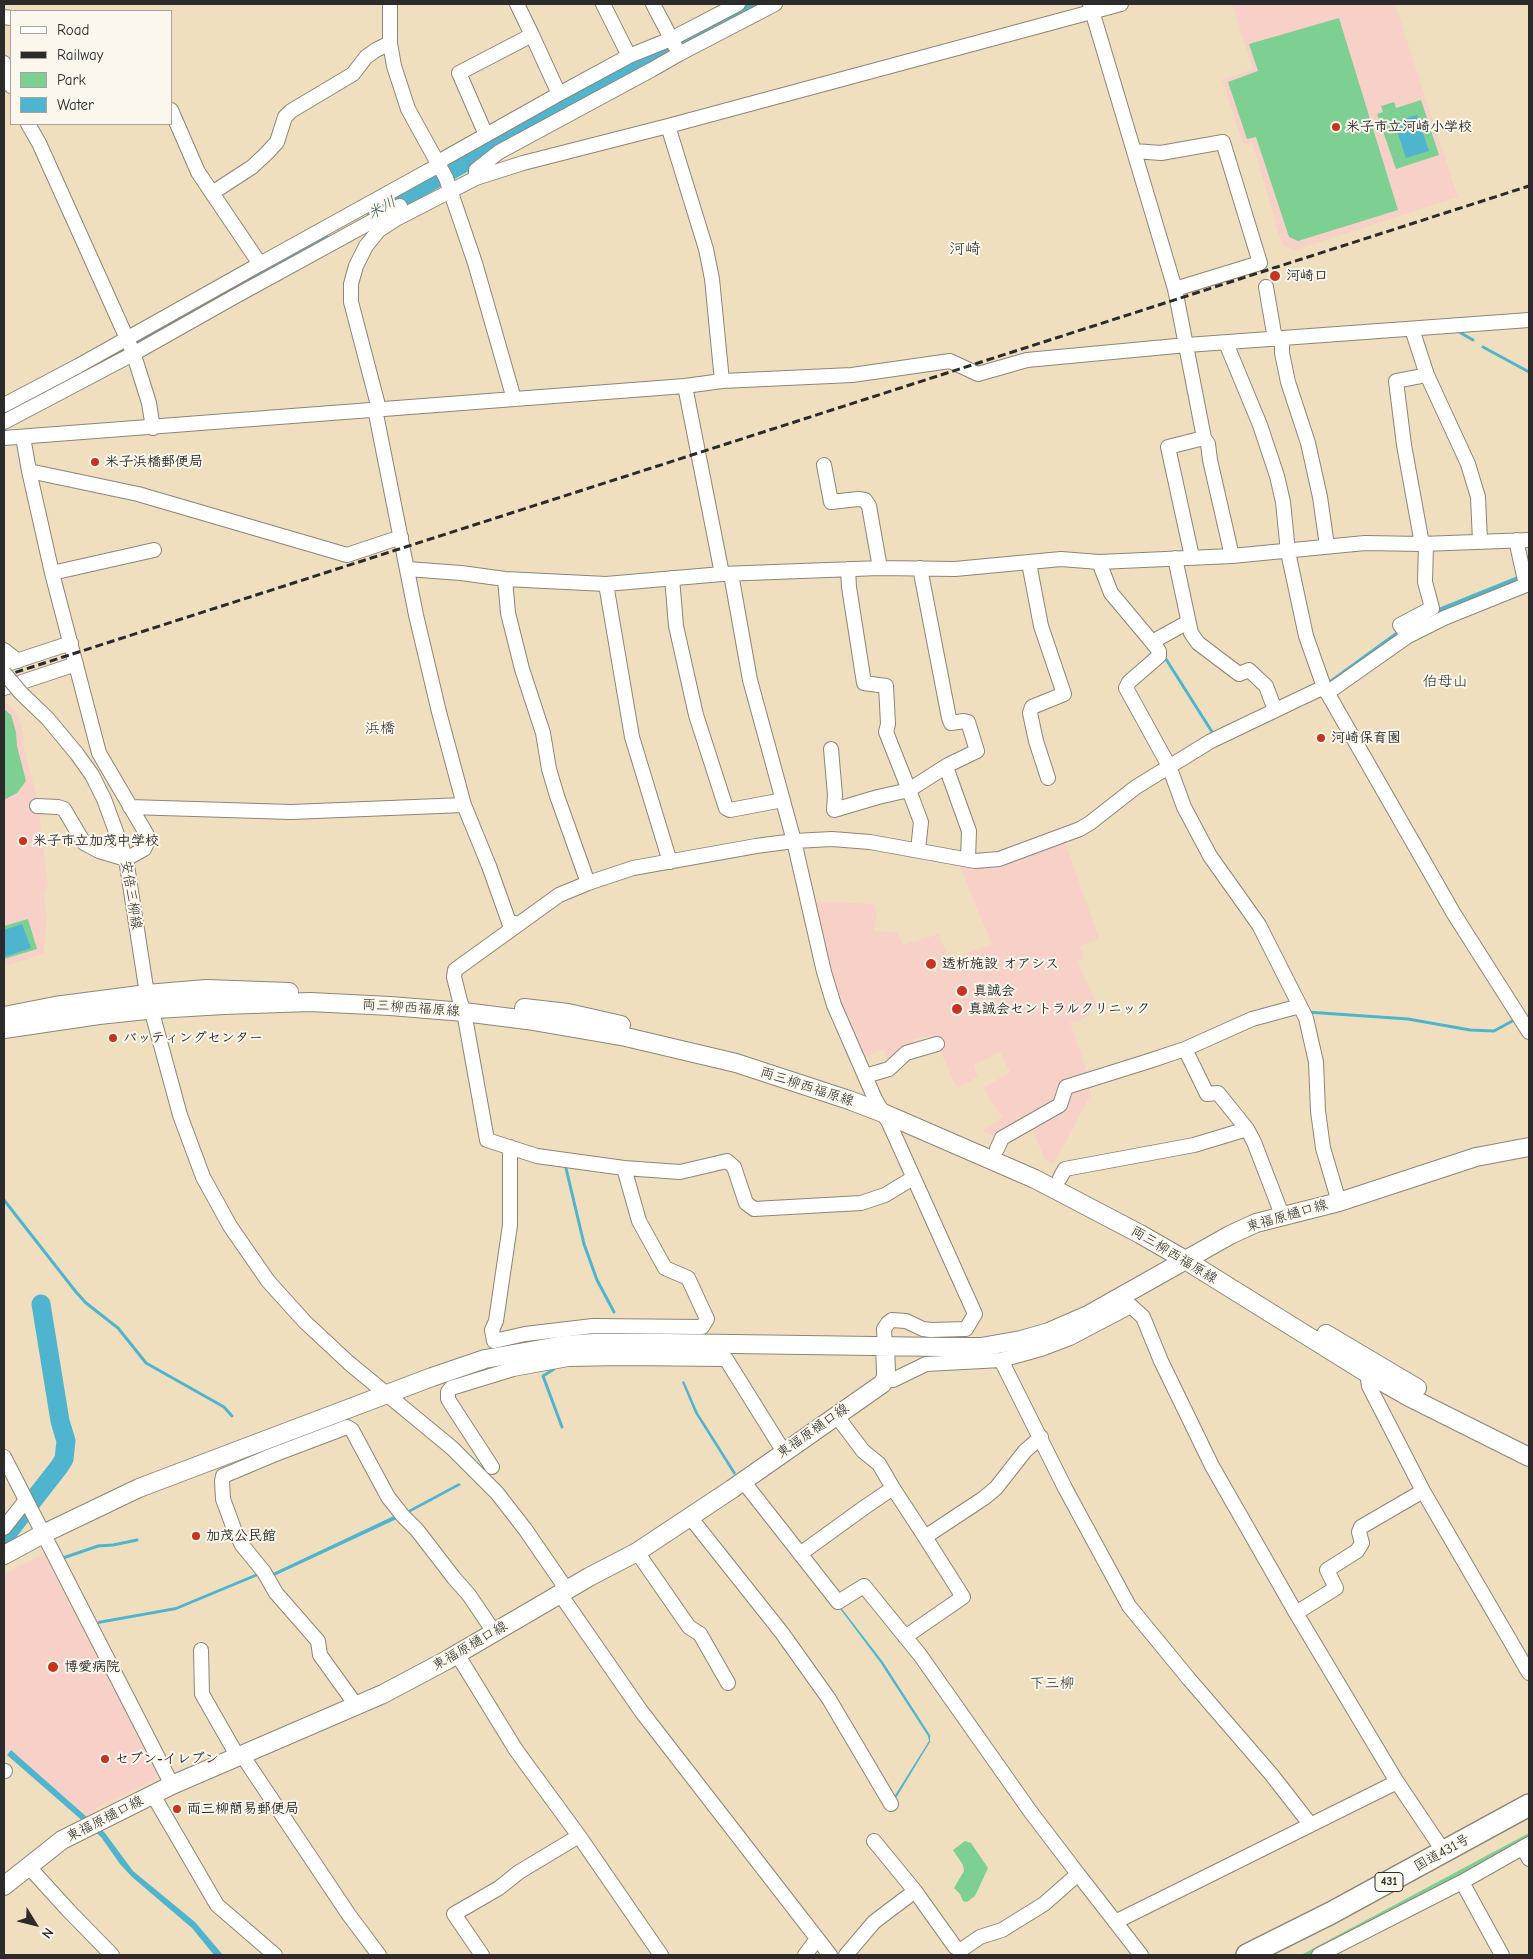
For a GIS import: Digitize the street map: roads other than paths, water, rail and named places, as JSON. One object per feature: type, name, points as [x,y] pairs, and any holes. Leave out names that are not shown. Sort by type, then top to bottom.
[{"type":"highway","name":"国道431号","points":[[1247,1955],[1444,1852],[1529,1805]]},
{"type":"highway","name":"国道431号","points":[[1279,1955],[1452,1865],[1529,1821]]},
{"type":"main road","name":"両三柳西福原線","points":[[4,1029],[149,1002],[206,989],[378,996],[462,1006],[568,1013],[718,1048],[829,1082],[1035,1179],[1192,1258],[1367,1373],[1409,1397],[1529,1457]]},
{"type":"main road","name":"両三柳西福原線","points":[[4,1016],[55,1006],[149,1002]]},
{"type":"main road","name":"両三柳西福原線","points":[[879,1106],[930,1119],[1060,1178],[1192,1258],[1467,1416],[1529,1444]]},
{"type":"main road","name":"東福原樋口線","points":[[4,1555],[139,1488],[485,1359],[536,1349],[594,1343],[663,1342],[885,1347],[981,1347],[1021,1340],[1049,1332],[1088,1316],[1230,1235],[1256,1223],[1339,1202],[1476,1157],[1529,1147]]},
{"type":"main road","points":[[885,1347],[886,1378]]},
{"type":"main road","name":"東福原樋口線","points":[[4,1886],[62,1840],[172,1785],[383,1694],[637,1552],[882,1384],[886,1378]]},
{"type":"street","points":[[390,4],[390,43],[394,66],[408,108],[444,174],[474,263],[514,399]]},
{"type":"street","points":[[517,4],[559,94]]},
{"type":"street","points":[[603,4],[630,56]]},
{"type":"street","points":[[653,4],[679,54]]},
{"type":"street","points":[[516,925],[514,922],[510,925],[489,866],[464,805],[439,712],[407,569],[377,409],[351,302],[351,284],[356,266],[366,246],[379,230],[396,218],[486,135],[630,56],[671,39],[738,4]]},
{"type":"street","points":[[476,178],[476,170],[499,152],[775,4]]},
{"type":"street","points":[[4,422],[260,264],[444,174],[476,178],[522,163],[668,126],[1091,8],[1121,4]]},
{"type":"street","points":[[1091,8],[1175,289],[1204,438],[1208,444],[1232,556]]},
{"type":"street","points":[[486,135],[459,72],[532,35]]},
{"type":"street","points":[[212,193],[252,167],[268,153],[277,142],[285,117],[291,111],[352,74],[371,53],[390,43]]},
{"type":"street","points":[[4,63],[10,83]]},
{"type":"street","points":[[172,112],[198,172],[260,264]]},
{"type":"street","points":[[28,125],[55,179],[129,346],[149,403],[153,428]]},
{"type":"street","points":[[668,126],[706,249],[712,279],[722,381]]},
{"type":"street","points":[[1134,151],[1161,153],[1223,142],[1260,263],[1175,289]]},
{"type":"street","points":[[4,405],[78,366],[129,346],[234,296],[444,174]]},
{"type":"street","points":[[1266,287],[1288,382],[1308,442],[1324,516],[1327,546]]},
{"type":"street","points":[[4,438],[685,386],[722,381],[852,375],[950,361],[978,374],[1027,360],[1187,345],[1529,320]]},
{"type":"street","points":[[1412,329],[1427,375],[1468,464],[1478,497],[1480,541]]},
{"type":"street","points":[[1226,343],[1260,425],[1277,476],[1283,502],[1288,552],[1306,636],[1326,690],[1454,914],[1529,1032]]},
{"type":"street","points":[[1406,632],[1400,624],[1432,608],[1425,582],[1424,544],[1404,445],[1396,381],[1427,375]]},
{"type":"street","points":[[685,386],[750,680],[794,841],[831,997],[865,1076],[975,1314],[966,1329],[931,1330],[923,1329],[906,1321],[892,1320],[884,1329],[885,1347]]},
{"type":"street","points":[[23,437],[52,573],[100,753],[147,835],[147,843],[144,850],[126,859],[99,852],[84,843],[64,809],[37,806]]},
{"type":"street","points":[[1192,557],[1168,447],[1204,438]]},
{"type":"street","points":[[824,465],[831,502],[858,499],[865,500],[869,506],[880,568]]},
{"type":"street","points":[[29,472],[138,494],[347,556],[401,537]]},
{"type":"street","points":[[407,569],[506,579],[606,584],[726,574],[880,568],[955,569],[1061,559],[1098,562],[1232,556],[1365,543],[1424,544],[1523,540],[1526,585],[1406,632],[1326,690],[1275,710],[1211,741],[1169,766],[1080,829],[999,859],[976,861],[870,842],[832,839],[794,841],[633,868],[588,883],[560,895],[455,970],[454,977],[462,1006],[486,1140],[537,1156],[624,1168],[680,1172],[727,1161],[734,1167],[746,1203],[754,1209],[861,1203],[885,1195],[913,1178]]},
{"type":"street","points":[[52,573],[154,550]]},
{"type":"street","points":[[1175,558],[1191,633],[1198,643],[1239,674],[1249,670],[1266,686],[1275,710]]},
{"type":"street","points":[[1098,562],[1111,593],[1159,651],[1159,656],[1129,682],[1126,688],[1169,766],[1188,815],[1210,856],[1259,925],[1306,1018],[1316,1062],[1318,1111],[1323,1148],[1339,1202]]},
{"type":"street","points":[[1029,563],[1041,626],[1064,694],[1032,707],[1030,713],[1036,741],[1048,778]]},
{"type":"street","points":[[831,749],[835,795],[834,810],[909,790],[948,765],[977,751],[968,722],[951,723],[949,718],[920,568]]},
{"type":"street","points":[[848,569],[849,587],[864,683],[886,686],[886,732],[920,822],[918,850]]},
{"type":"street","points":[[672,578],[676,626],[696,715],[726,808],[730,810],[783,800]]},
{"type":"street","points":[[506,579],[508,613],[522,669],[543,733],[549,769],[557,796],[588,883]]},
{"type":"street","points":[[606,584],[632,737],[670,862]]},
{"type":"street","points":[[1152,642],[1188,622]]},
{"type":"street","points":[[4,665],[71,643]]},
{"type":"street","points":[[4,650],[18,661]]},
{"type":"street","points":[[4,688],[76,664]]},
{"type":"street","name":"安倍三柳線","points":[[4,673],[21,693],[48,719],[92,775],[104,799],[126,859],[149,1002],[180,1115],[192,1151],[213,1196],[230,1226],[268,1282],[325,1342],[386,1395],[452,1448],[497,1493],[525,1529],[640,1711],[830,1955]]},
{"type":"street","points":[[946,767],[968,831],[968,859]]},
{"type":"street","points":[[130,807],[290,812],[464,805]]},
{"type":"street","points":[[997,1149],[1002,1138],[1060,1104],[1066,1090],[1150,1062],[1252,1019],[1300,1006]]},
{"type":"street","points":[[865,1076],[889,1069],[906,1054],[937,1044]]},
{"type":"street","points":[[1185,1048],[1207,1094],[1218,1093],[1247,1129],[1254,1142],[1282,1215]]},
{"type":"street","points":[[1060,1178],[1065,1169],[1194,1145],[1247,1129]]},
{"type":"street","points":[[510,1147],[510,1225],[496,1321],[492,1330],[494,1341],[526,1334],[726,1359],[784,1452]]},
{"type":"street","points":[[492,1467],[448,1399],[448,1392],[451,1388],[513,1369],[568,1360],[594,1343],[702,1328],[707,1319],[688,1278],[665,1268],[639,1221],[624,1168]]},
{"type":"street","points":[[886,1378],[892,1380],[926,1364],[1001,1360],[1070,1338],[1131,1306],[1143,1316],[1161,1361],[1212,1466],[1296,1613],[1397,1782],[1444,1852]]},
{"type":"street","points":[[1001,1360],[1065,1488],[1129,1606],[1271,1774],[1310,1824]]},
{"type":"street","points":[[1367,1373],[1369,1386],[1423,1491],[1529,1673]]},
{"type":"street","points":[[836,1415],[863,1451],[879,1464],[963,1596],[905,1637]]},
{"type":"street","points":[[356,1705],[320,1655],[318,1641],[276,1593],[264,1572],[245,1550],[234,1529],[223,1499],[223,1476],[348,1427],[352,1430],[388,1497],[469,1595],[494,1632]]},
{"type":"street","points":[[926,1537],[996,1488],[1025,1452],[1041,1437]]},
{"type":"street","points":[[247,1448],[254,1464]]},
{"type":"street","points":[[4,1457],[172,1785]]},
{"type":"street","points":[[743,1481],[838,1602],[864,1586],[905,1637],[971,1726],[1030,1812],[1141,1955]]},
{"type":"street","points":[[800,1554],[864,1506],[893,1488]]},
{"type":"street","points":[[1296,1613],[1336,1588],[1327,1570],[1357,1551],[1362,1543],[1359,1532],[1361,1527],[1423,1491]]},
{"type":"street","points":[[4,1528],[28,1504]]},
{"type":"street","points":[[690,1517],[782,1633],[830,1699],[891,1804]]},
{"type":"street","points":[[637,1552],[690,1627],[700,1634],[728,1683]]},
{"type":"street","points":[[201,1650],[202,1694],[240,1756],[349,1915],[379,1955]]},
{"type":"street","points":[[457,1654],[516,1750],[579,1836],[661,1955]]},
{"type":"street","points":[[1115,1922],[1397,1782]]},
{"type":"street","points":[[153,1794],[217,1905],[275,1955]]},
{"type":"street","points":[[482,1955],[454,1914],[499,1888],[519,1872],[579,1836]]},
{"type":"street","points":[[874,1841],[955,1947],[962,1950],[980,1937],[1002,1930],[1044,1904],[1078,1874]]},
{"type":"street","points":[[1318,1955],[1527,1850]]},
{"type":"street","points":[[29,1867],[68,1911],[112,1955]]},
{"type":"street","points":[[1462,1882],[1502,1955]]},
{"type":"street","points":[[846,1955],[874,1922],[914,1892]]},
{"type":"street","points":[[805,1955],[817,1939]]},
{"type":"water","points":[[1417,115],[1429,151],[1406,158],[1394,122]]},
{"type":"water","points":[[1520,575],[1529,579],[1463,607],[1338,683],[1292,700],[1327,682],[1404,626],[1436,609]]},
{"type":"water","points":[[22,924],[31,948],[4,957],[4,930]]},
{"type":"water","points":[[684,1381],[698,1413],[736,1473],[734,1475],[695,1413],[682,1382]]},
{"type":"water","points":[[459,1483],[461,1485],[405,1515],[403,1513]]},
{"type":"water","points":[[398,1514],[401,1517],[274,1576],[270,1573],[273,1573]]},
{"type":"water","points":[[260,1572],[260,1575],[176,1610],[98,1624],[98,1621],[176,1607]]},
{"type":"water","points":[[839,1605],[883,1662],[930,1735],[930,1742],[896,1798],[894,1797],[929,1741],[928,1736],[880,1662]]},
{"type":"water","points":[[11,1750],[105,1833],[133,1871],[195,1922],[223,1955],[214,1955],[192,1928],[132,1877],[120,1864],[101,1837],[7,1755]]},
{"type":"waterway","name":"米川","points":[[376,212],[647,61],[748,11]]},
{"type":"waterway","name":"米川","points":[[4,414],[96,366],[238,285],[321,242]]},
{"type":"waterway","points":[[1459,332],[1473,340]]},
{"type":"waterway","points":[[1483,347],[1529,372]]},
{"type":"waterway","points":[[1164,656],[1214,735]]},
{"type":"waterway","points":[[1307,1012],[1408,1019],[1470,1030],[1494,1031],[1516,1019]]},
{"type":"waterway","points":[[565,1164],[584,1244],[597,1280],[614,1312]]},
{"type":"waterway","points":[[4,1200],[76,1292],[86,1303],[118,1328],[146,1363],[224,1407],[232,1416]]},
{"type":"waterway","points":[[6,1535],[64,1459],[66,1441],[60,1421],[41,1304]]},
{"type":"waterway","points":[[554,1369],[543,1376],[562,1427]]},
{"type":"waterway","points":[[63,1558],[98,1546],[137,1540]]},
{"type":"railway","points":[[4,676],[1529,186]]},
{"type":"place","name":"米子市立河崎小学校","points":[[1336,127]]},
{"type":"place","name":"河崎口","points":[[1275,276]]},
{"type":"place","name":"米子浜橋郵便局","points":[[95,462]]},
{"type":"place","name":"河崎保育園","points":[[1321,738]]},
{"type":"place","name":"米子市立加茂中学校","points":[[23,841]]},
{"type":"place","name":"透析施設 オアシス","points":[[931,964]]},
{"type":"place","name":"真誠会","points":[[962,991]]},
{"type":"place","name":"真誠会セントラルクリニック","points":[[957,1009]]},
{"type":"place","name":"バッティングセンター","points":[[113,1038]]},
{"type":"place","name":"加茂公民館","points":[[196,1536]]},
{"type":"place","name":"博愛病院","points":[[53,1667]]},
{"type":"place","name":"セブン-イレブン","points":[[105,1759]]},
{"type":"place","name":"両三柳簡易郵便局","points":[[177,1809]]},
{"type":"district","name":"河崎","points":[[965,249]]},
{"type":"district","name":"伯母山","points":[[1445,682]]},
{"type":"district","name":"浜橋","points":[[380,729]]},
{"type":"district","name":"下三柳","points":[[1052,1684]]}]
